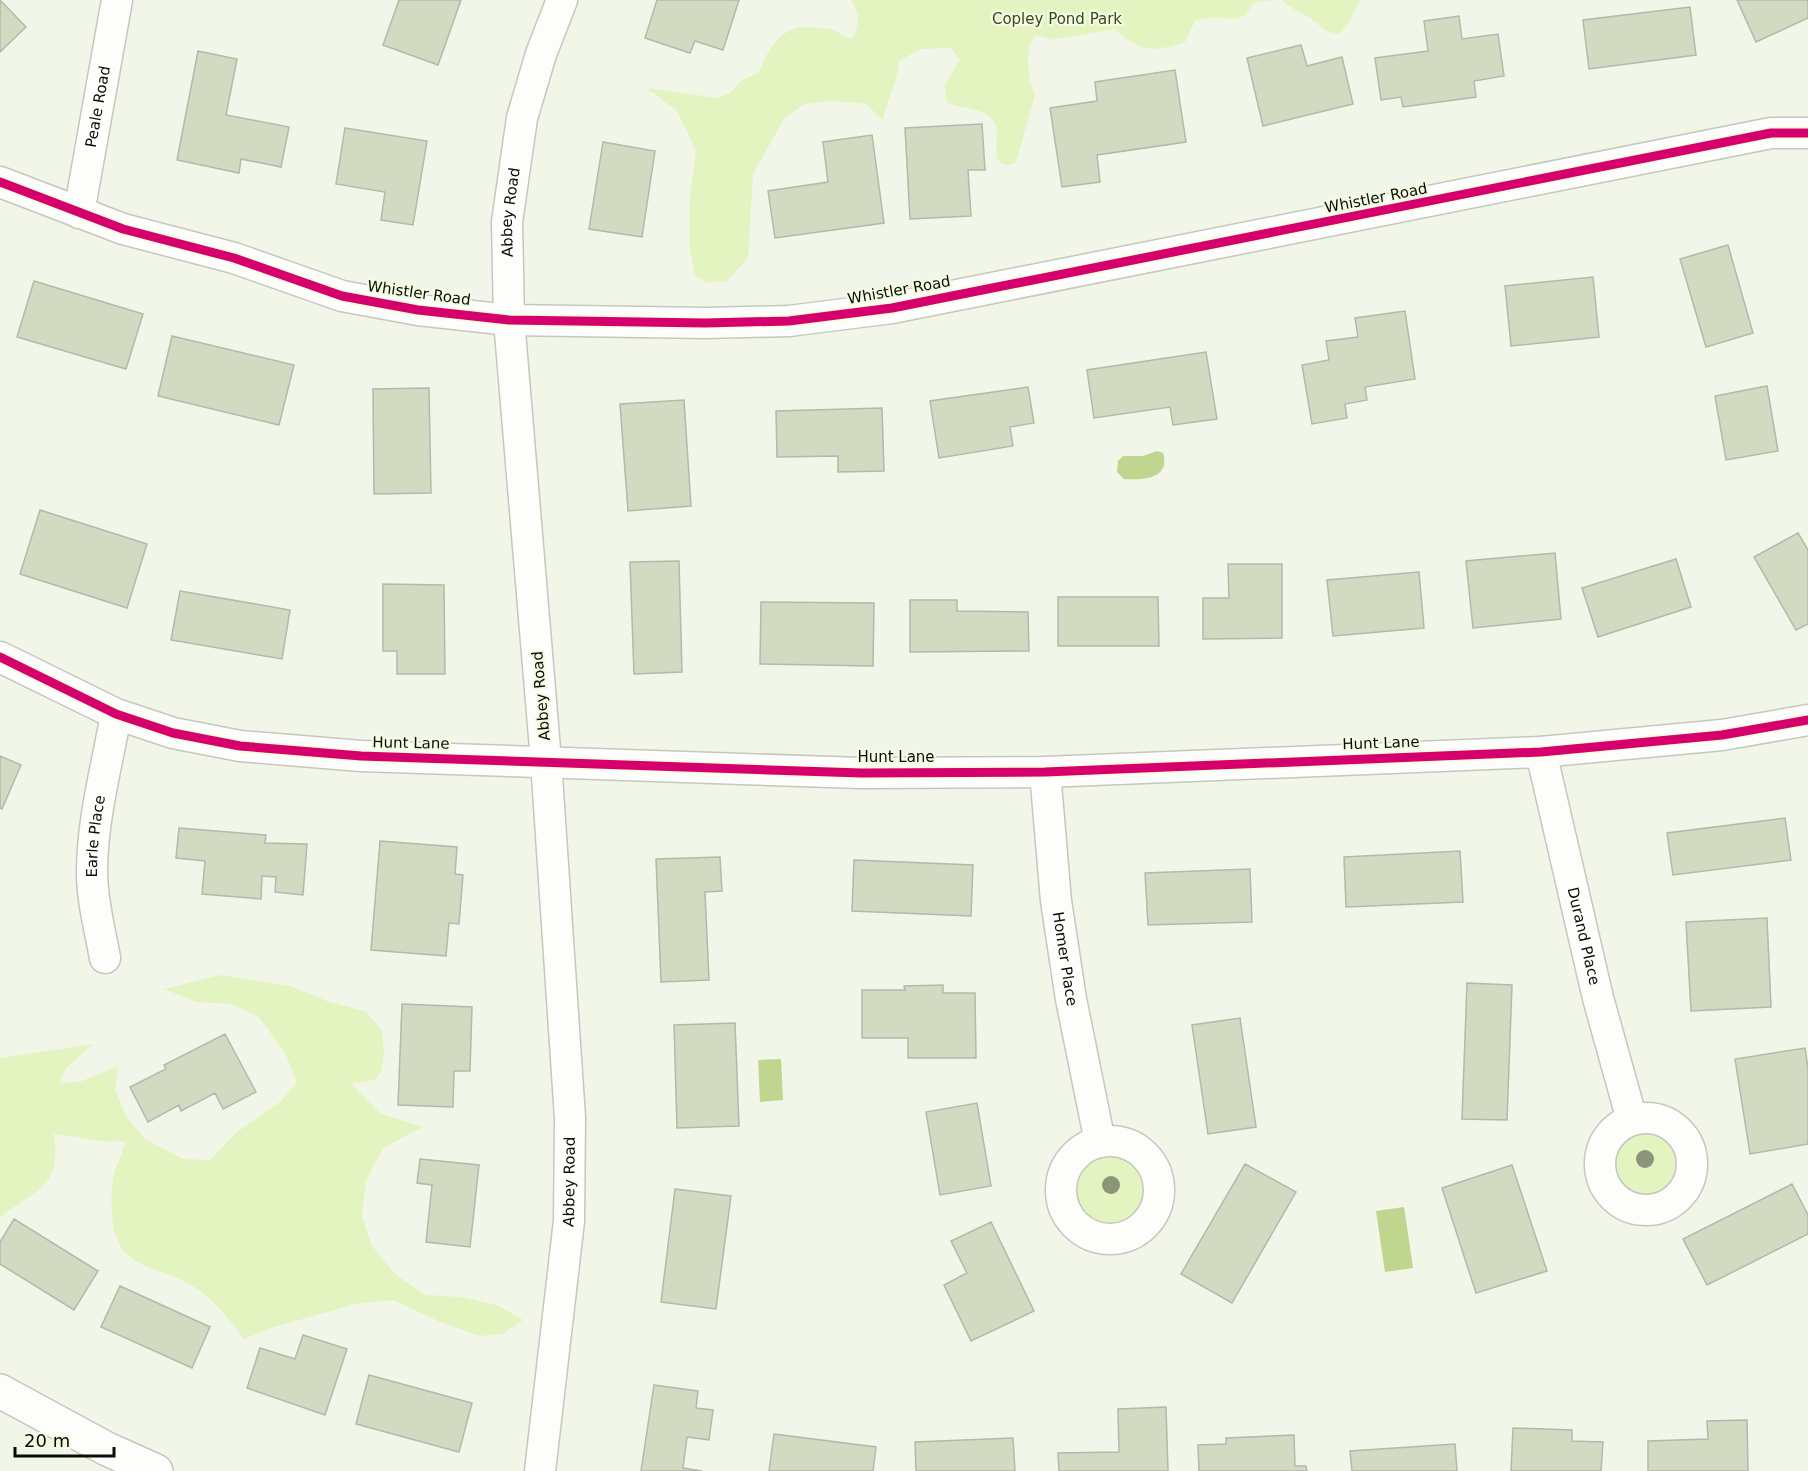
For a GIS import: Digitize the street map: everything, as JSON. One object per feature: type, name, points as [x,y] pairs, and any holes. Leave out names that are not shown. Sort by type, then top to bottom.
[{"type":"street","name":"Peale Road","points":[[79,213],[117,0]]},
{"type":"street","name":"Abbey Road","points":[[540,1471],[569,1221],[570,1118],[546,761],[509,320],[507,222],[522,118],[541,54],[562,0]]},
{"type":"street","name":"Whistler Road","points":[[0,182],[123,229],[234,258],[342,296],[418,310],[509,320],[749,322],[870,312],[1771,133],[1808,133]]},
{"type":"street","name":"Hunt Lane","points":[[0,657],[116,714],[164,730],[207,740],[291,751],[362,756],[861,773],[1045,772],[1541,752],[1722,735],[1808,720]]},
{"type":"street","name":"Earle Place","points":[[105,958],[94,901],[92,872],[95,830],[116,714]]},
{"type":"street","name":"Durand Place","points":[[1541,752],[1598,998],[1632,1120]]},
{"type":"street","name":"Homer Place","points":[[1045,772],[1056,901],[1071,999],[1100,1142]]},
{"type":"street","points":[[0,1391],[107,1449],[156,1471]]},
{"type":"green space","name":"Copley Pond Park","points":[[851,0],[1273,0],[1254,3],[1241,17],[1195,21],[1185,42],[1163,48],[1140,46],[1114,29],[1053,40],[1035,35],[1029,49],[1028,65],[1035,95],[1016,163],[1007,165],[1001,164],[998,159],[997,131],[992,120],[981,112],[946,102],[945,85],[960,59],[950,48],[921,49],[899,61],[897,76],[883,120],[866,104],[835,101],[804,104],[784,119],[753,174],[748,258],[727,281],[707,283],[695,275],[689,245],[690,196],[696,151],[677,111],[647,88],[717,98],[730,93],[742,80],[759,73],[773,45],[786,32],[805,27],[826,28],[852,39],[858,19]]},
{"type":"green space","points":[[1281,0],[1360,0],[1348,24],[1339,34],[1325,30]]},
{"type":"green space","points":[[221,975],[291,986],[329,1002],[365,1011],[382,1030],[384,1054],[381,1072],[376,1079],[351,1084],[381,1114],[423,1127],[383,1148],[366,1181],[362,1217],[372,1246],[394,1273],[425,1295],[461,1297],[497,1305],[523,1320],[503,1334],[479,1336],[438,1321],[393,1300],[356,1304],[271,1328],[244,1339],[221,1310],[201,1291],[179,1279],[141,1264],[122,1248],[115,1235],[112,1217],[112,1185],[125,1141],[109,1142],[54,1134],[54,1167],[50,1177],[35,1193],[0,1218],[0,1058],[93,1044],[66,1068],[60,1083],[82,1081],[118,1066],[115,1089],[126,1116],[145,1139],[183,1159],[210,1160],[237,1132],[280,1102],[297,1082],[285,1053],[259,1017],[231,1004],[197,1002],[164,989]]},
{"type":"green space","points":[[1646,1118],[1664,1121],[1679,1131],[1689,1146],[1692,1164],[1689,1182],[1679,1197],[1664,1207],[1646,1210],[1628,1207],[1613,1197],[1603,1182],[1600,1164],[1603,1146],[1613,1131],[1628,1121]]},
{"type":"green space","points":[[1110,1141],[1120,1142],[1137,1149],[1151,1163],[1158,1180],[1158,1200],[1151,1217],[1137,1231],[1120,1238],[1110,1239],[1100,1238],[1083,1231],[1069,1217],[1062,1200],[1061,1190],[1062,1180],[1069,1163],[1083,1149],[1100,1142]]},
{"type":"shaded area","points":[[1157,451],[1163,453],[1164,462],[1159,473],[1146,478],[1124,479],[1117,472],[1118,461],[1123,456],[1143,456]]},
{"type":"shaded area","points":[[781,1059],[783,1100],[760,1102],[758,1060]]},
{"type":"shaded area","points":[[1404,1207],[1413,1268],[1385,1272],[1376,1211]]},
{"type":"building","points":[[0,0],[26,27],[0,52]]},
{"type":"building","points":[[399,0],[461,0],[438,65],[383,45]]},
{"type":"building","points":[[657,0],[739,0],[723,50],[695,41],[690,53],[645,38]]},
{"type":"building","points":[[1737,0],[1808,0],[1808,18],[1756,42]]},
{"type":"building","points":[[1690,7],[1696,55],[1589,69],[1583,20]]},
{"type":"building","points":[[1459,16],[1462,39],[1498,34],[1504,76],[1474,81],[1476,97],[1403,107],[1401,97],[1381,100],[1375,58],[1428,51],[1424,21]]},
{"type":"building","points":[[1301,45],[1307,66],[1342,57],[1353,104],[1263,126],[1247,58]]},
{"type":"building","points":[[198,51],[237,59],[226,115],[289,127],[281,167],[241,159],[239,173],[177,160]]},
{"type":"building","points":[[1175,70],[1186,142],[1097,155],[1100,182],[1062,187],[1050,108],[1097,101],[1095,82]]},
{"type":"building","points":[[982,124],[985,170],[968,170],[971,216],[910,219],[905,128]]},
{"type":"building","points":[[345,128],[427,141],[413,225],[381,220],[385,192],[336,184]]},
{"type":"building","points":[[872,135],[884,223],[775,238],[768,191],[828,182],[823,142]]},
{"type":"building","points":[[603,142],[655,151],[642,237],[589,229]]},
{"type":"building","points":[[1728,245],[1753,333],[1706,347],[1680,259]]},
{"type":"building","points":[[1593,277],[1599,337],[1511,346],[1505,286]]},
{"type":"building","points":[[34,281],[143,314],[126,369],[17,337]]},
{"type":"building","points":[[1405,311],[1415,379],[1365,387],[1367,400],[1345,404],[1347,418],[1312,424],[1302,365],[1329,360],[1326,341],[1358,337],[1355,318]]},
{"type":"building","points":[[172,336],[294,365],[279,425],[158,396]]},
{"type":"building","points":[[1206,352],[1217,419],[1173,425],[1170,407],[1094,418],[1087,370]]},
{"type":"building","points":[[1767,386],[1778,451],[1726,460],[1715,396]]},
{"type":"building","points":[[1028,387],[1034,423],[1010,427],[1013,446],[939,458],[930,401]]},
{"type":"building","points":[[429,388],[431,493],[374,494],[373,389]]},
{"type":"building","points":[[684,400],[691,506],[628,511],[620,404]]},
{"type":"building","points":[[882,408],[884,471],[838,472],[838,456],[777,457],[776,411]]},
{"type":"building","points":[[40,510],[147,544],[127,608],[20,574]]},
{"type":"building","points":[[1798,533],[1808,550],[1808,624],[1796,630],[1754,557]]},
{"type":"building","points":[[1555,553],[1561,619],[1473,628],[1466,561]]},
{"type":"building","points":[[1676,559],[1691,607],[1598,637],[1582,588]]},
{"type":"building","points":[[679,561],[682,672],[634,674],[630,562]]},
{"type":"building","points":[[1228,564],[1282,564],[1282,638],[1203,639],[1203,598],[1229,598]]},
{"type":"building","points":[[1419,572],[1424,628],[1333,636],[1327,580]]},
{"type":"building","points":[[383,584],[444,585],[445,674],[397,674],[397,651],[383,651]]},
{"type":"building","points":[[180,591],[290,610],[282,659],[171,640]]},
{"type":"building","points":[[1058,597],[1158,597],[1159,646],[1058,646]]},
{"type":"building","points":[[910,600],[957,600],[957,611],[1028,612],[1029,651],[910,652]]},
{"type":"building","points":[[761,602],[874,603],[873,666],[760,664]]},
{"type":"building","points":[[0,756],[21,765],[2,809],[0,808]]},
{"type":"building","points":[[1785,818],[1791,860],[1673,875],[1667,833]]},
{"type":"building","points":[[179,828],[266,835],[265,843],[307,844],[303,895],[275,892],[276,877],[262,876],[261,899],[202,894],[205,861],[176,858]]},
{"type":"building","points":[[380,841],[457,847],[455,874],[463,875],[459,924],[449,923],[446,956],[371,950]]},
{"type":"building","points":[[1460,851],[1463,902],[1346,907],[1344,857]]},
{"type":"building","points":[[720,857],[722,891],[705,892],[709,980],[661,982],[656,859]]},
{"type":"building","points":[[854,860],[973,865],[971,916],[852,911]]},
{"type":"building","points":[[1250,869],[1252,922],[1148,925],[1145,873]]},
{"type":"building","points":[[1767,918],[1771,1007],[1691,1011],[1686,922]]},
{"type":"building","points":[[1467,983],[1512,985],[1507,1120],[1462,1119]]},
{"type":"building","points":[[943,985],[943,993],[975,993],[976,1058],[908,1058],[908,1038],[862,1038],[862,990],[905,990],[904,986]]},
{"type":"building","points":[[402,1004],[472,1007],[470,1071],[454,1071],[453,1107],[398,1105]]},
{"type":"building","points":[[1240,1018],[1256,1127],[1208,1134],[1192,1025]]},
{"type":"building","points":[[735,1023],[739,1126],[677,1128],[674,1025]]},
{"type":"building","points":[[225,1034],[256,1092],[223,1109],[215,1093],[181,1111],[179,1105],[148,1122],[130,1087],[166,1069],[164,1065]]},
{"type":"building","points":[[1805,1048],[1808,1068],[1808,1144],[1750,1154],[1735,1059]]},
{"type":"building","points":[[977,1103],[991,1186],[940,1195],[926,1112]]},
{"type":"building","points":[[420,1159],[479,1165],[470,1247],[426,1242],[432,1185],[417,1183]]},
{"type":"building","points":[[1245,1164],[1296,1192],[1232,1303],[1181,1274]]},
{"type":"building","points":[[1512,1165],[1547,1271],[1476,1293],[1442,1188]]},
{"type":"building","points":[[1792,1184],[1808,1215],[1808,1234],[1707,1285],[1683,1239]]},
{"type":"building","points":[[675,1189],[731,1196],[716,1309],[661,1302]]},
{"type":"building","points":[[14,1219],[98,1271],[74,1310],[0,1264],[0,1242]]},
{"type":"building","points":[[991,1222],[1034,1311],[971,1341],[944,1285],[967,1273],[951,1241]]},
{"type":"building","points":[[120,1286],[210,1327],[192,1368],[101,1327]]},
{"type":"building","points":[[303,1335],[347,1349],[325,1415],[247,1388],[260,1348],[295,1359]]},
{"type":"building","points":[[369,1375],[472,1403],[459,1452],[356,1424]]},
{"type":"building","points":[[654,1385],[698,1391],[696,1408],[713,1410],[709,1440],[687,1437],[683,1468],[702,1471],[641,1471]]},
{"type":"building","points":[[1166,1407],[1168,1471],[1059,1471],[1058,1453],[1119,1452],[1118,1409]]},
{"type":"building","points":[[1747,1420],[1748,1471],[1648,1471],[1648,1441],[1708,1439],[1707,1421]]},
{"type":"building","points":[[1513,1428],[1572,1430],[1572,1441],[1603,1442],[1601,1471],[1511,1471]]},
{"type":"building","points":[[774,1434],[876,1447],[873,1471],[769,1471]]},
{"type":"building","points":[[1294,1435],[1295,1466],[1306,1466],[1307,1471],[1199,1471],[1198,1445],[1226,1444],[1226,1438]]},
{"type":"building","points":[[1013,1438],[1015,1471],[916,1471],[915,1442]]},
{"type":"building","points":[[1455,1444],[1457,1471],[1352,1471],[1350,1451]]},
{"type":"cycle path","points":[[0,182],[123,229],[234,258],[342,296],[418,310],[509,320],[706,323],[789,321],[892,308],[1771,133],[1808,133]]},
{"type":"cycle path","points":[[0,657],[116,714],[173,733],[240,746],[361,756],[861,773],[1045,772],[1541,752],[1722,735],[1808,720]]}]
